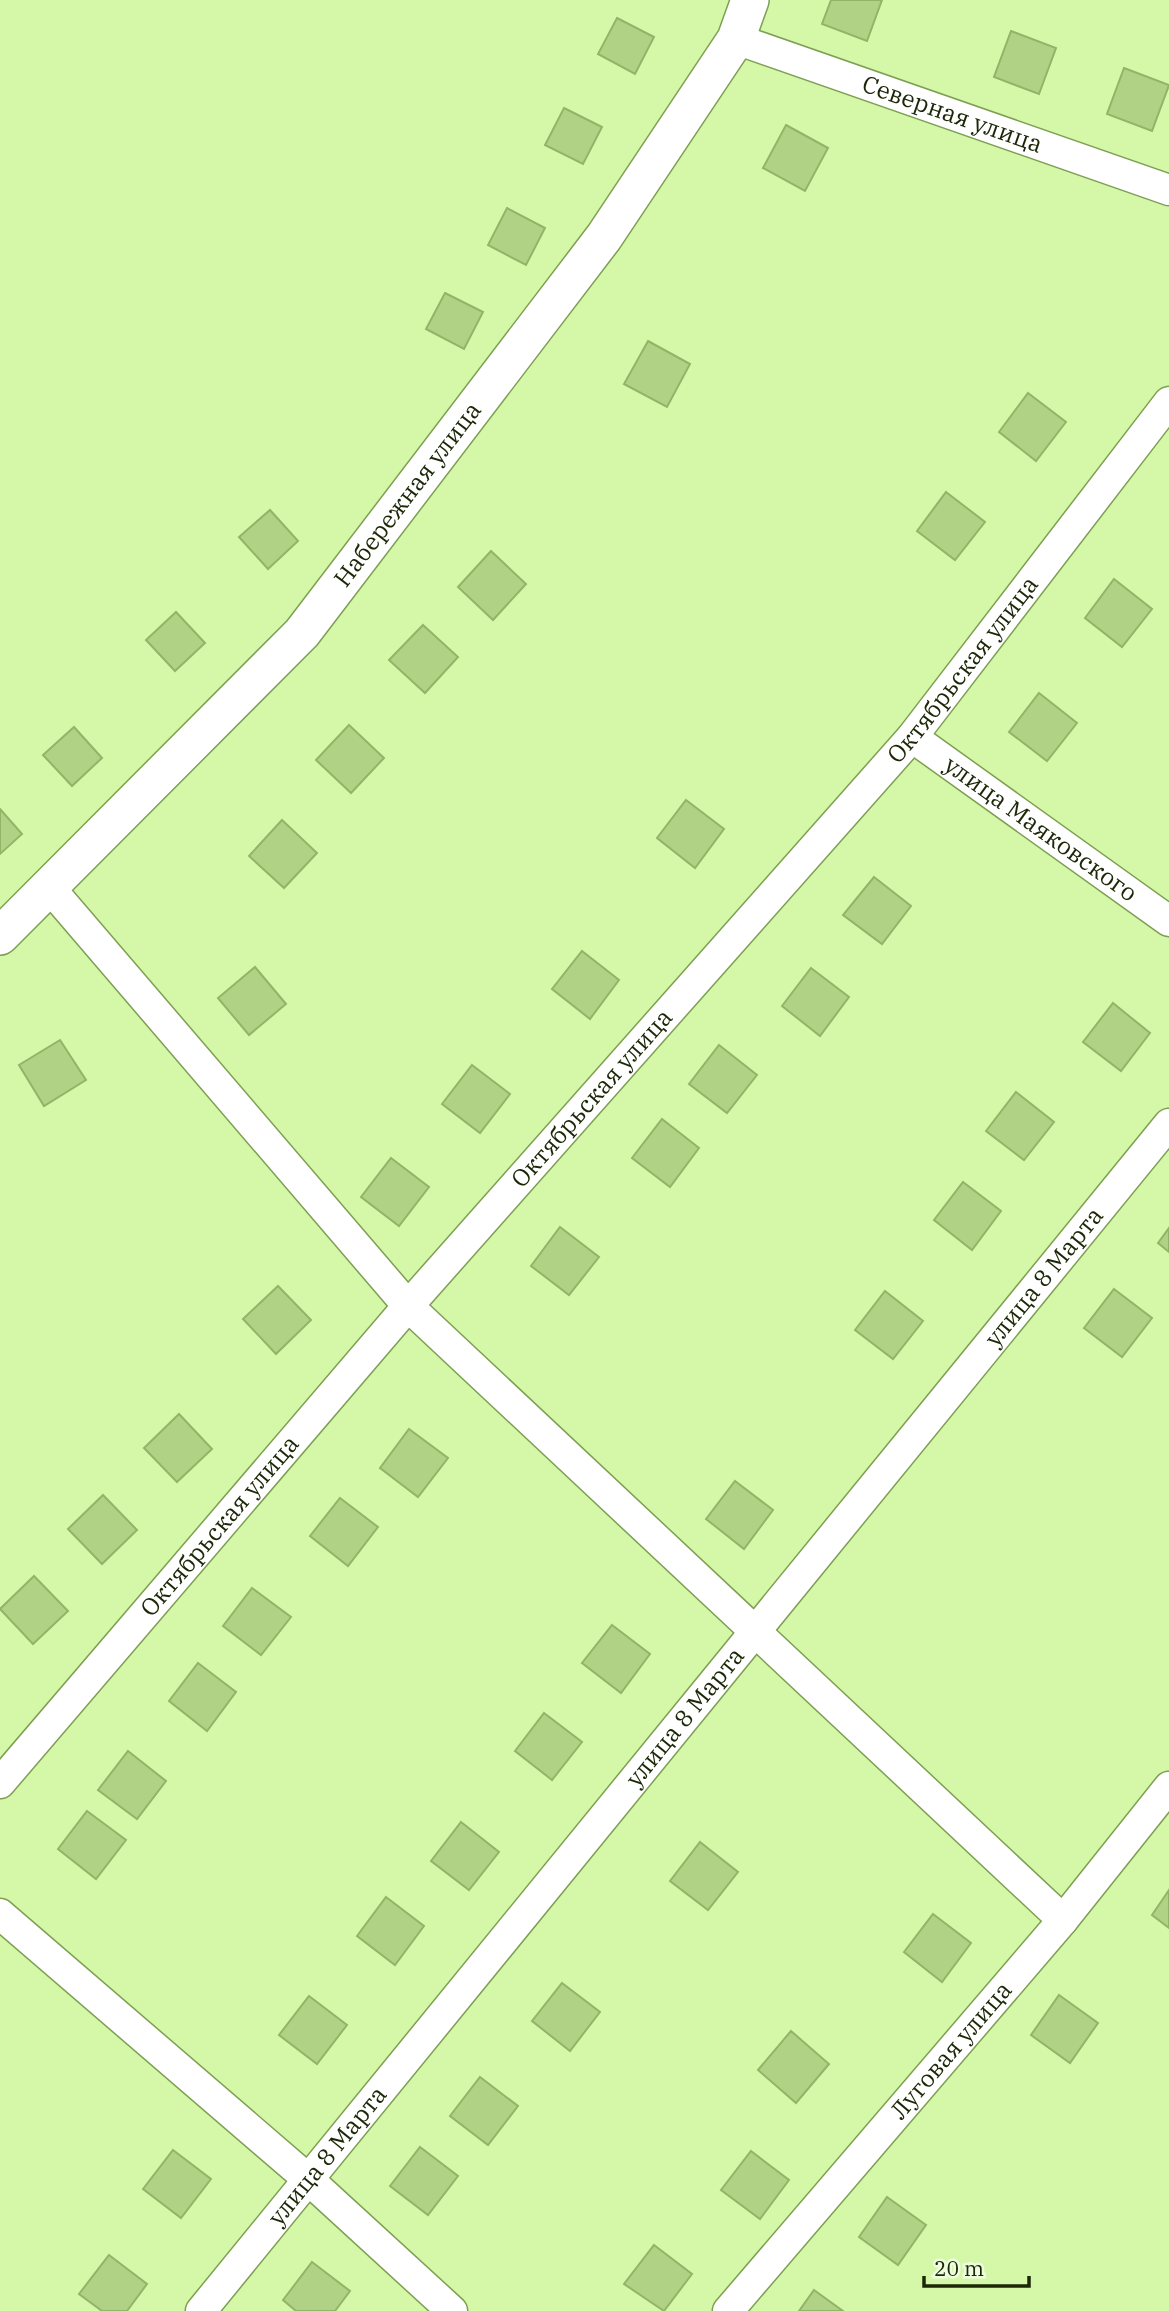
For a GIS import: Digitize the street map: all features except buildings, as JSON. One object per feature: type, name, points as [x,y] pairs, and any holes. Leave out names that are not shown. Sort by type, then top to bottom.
[{"type":"street","name":"Набережная улица","points":[[0,936],[302,633],[604,237],[736,39],[750,0]]},
{"type":"street","name":"Северная улица","points":[[736,39],[1169,190]]},
{"type":"street","name":"Октябрьская улица","points":[[0,1783],[408,1306],[912,737],[1169,402]]},
{"type":"street","name":"улица Маяковского","points":[[912,737],[1169,921]]},
{"type":"street","points":[[49,887],[408,1306],[1063,1920]]},
{"type":"street","name":"улица 8 Марта","points":[[201,2311],[1169,1124]]},
{"type":"street","name":"Луговая улица","points":[[728,2311],[1063,1920],[1169,1787]]},
{"type":"street","points":[[0,1914],[309,2180],[452,2311]]}]
